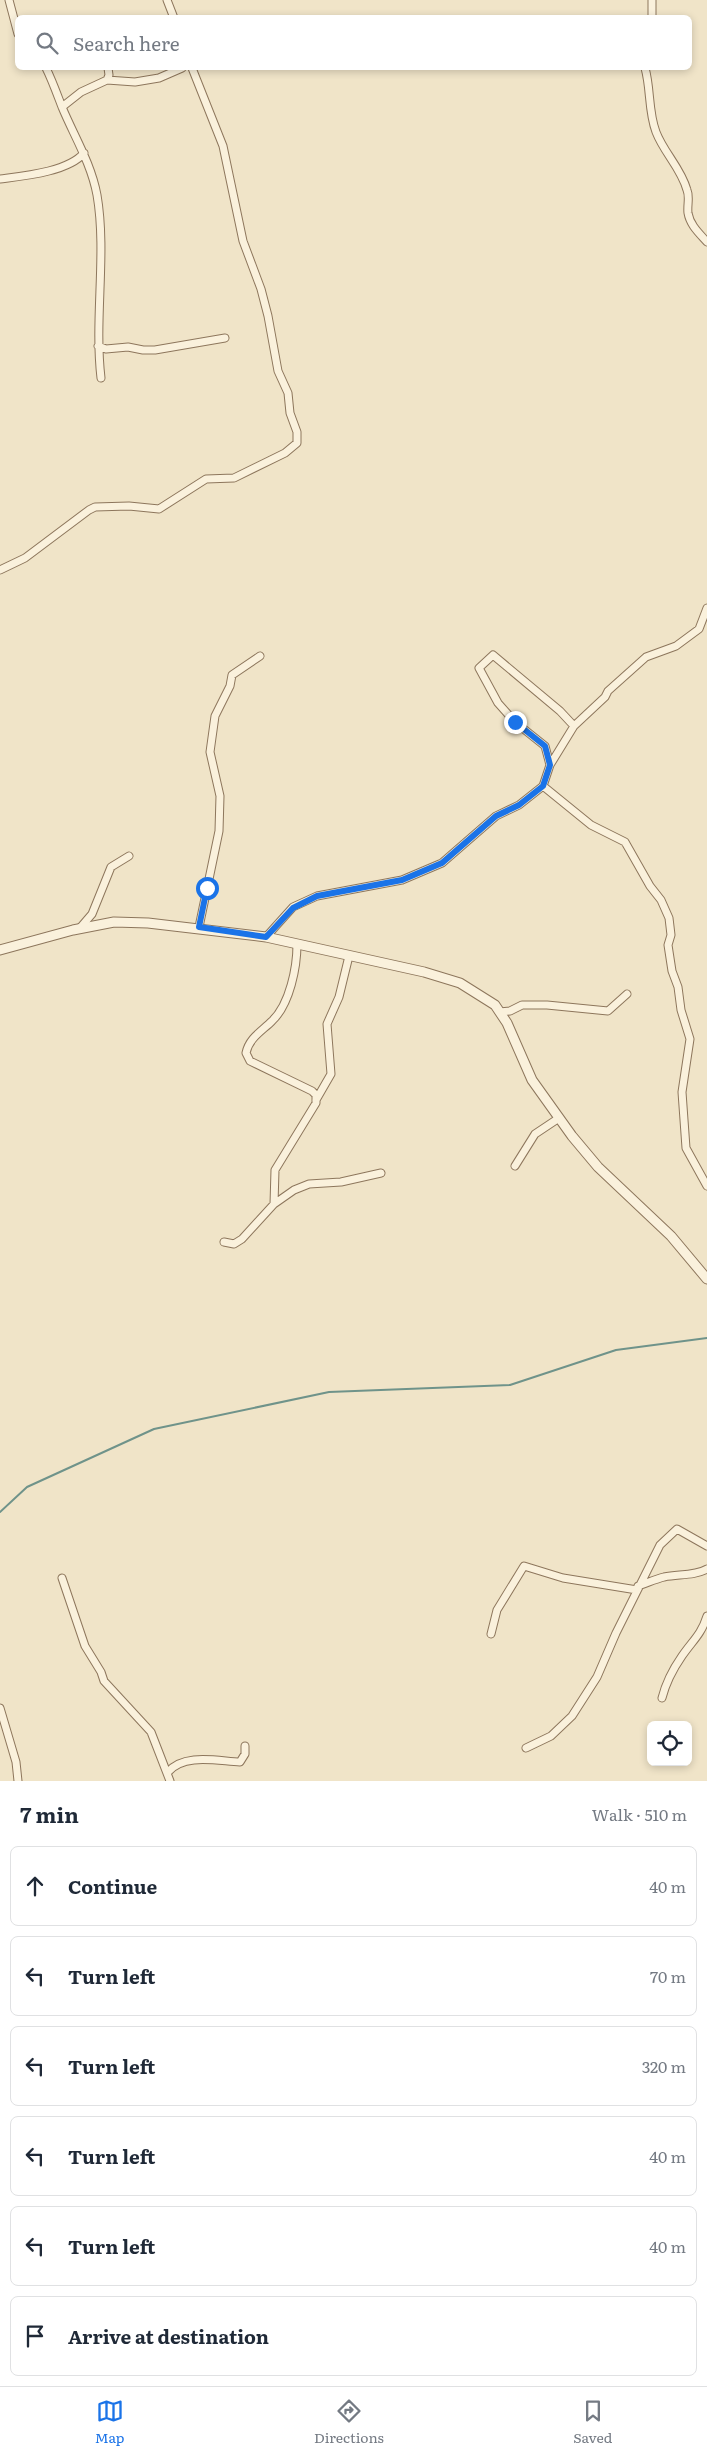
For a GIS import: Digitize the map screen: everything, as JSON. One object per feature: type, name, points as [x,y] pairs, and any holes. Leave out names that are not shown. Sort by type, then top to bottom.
[{"type":"street","points":[[9,0],[15,23]]},
{"type":"street","points":[[167,0],[173,15]]},
{"type":"street","points":[[652,0],[652,15]]},
{"type":"street","points":[[47,70],[84,153],[93,180],[99,210],[98,346],[101,378]]},
{"type":"street","points":[[107,80],[108,70]]},
{"type":"street","points":[[62,107],[81,92],[107,80],[135,82],[159,78],[177,70]]},
{"type":"street","points":[[0,570],[25,558],[95,507],[159,508],[206,479],[234,478],[285,452],[297,443],[297,432],[290,413],[288,393],[278,371],[261,289],[243,241],[222,146],[193,70]]},
{"type":"street","points":[[646,70],[650,85],[649,107],[656,133],[678,166],[688,190],[688,214],[694,228],[707,242]]},
{"type":"street","points":[[0,178],[30,174],[68,165],[79,159],[84,153]]},
{"type":"street","points":[[98,346],[106,349],[128,346],[143,350],[155,350],[225,338]]},
{"type":"street","points":[[266,937],[293,908],[317,896],[402,880],[442,863],[496,816],[519,805],[543,786],[550,765],[574,726],[605,697],[608,691],[646,657],[676,646],[699,629],[707,608]]},
{"type":"street","points":[[550,765],[545,746],[515,722],[498,703],[479,668],[493,654],[560,711],[574,726]]},
{"type":"street","points":[[199,927],[219,831],[220,796],[210,752],[215,716],[230,686],[232,675],[260,656]]},
{"type":"street","points":[[543,786],[591,825],[625,842],[650,886],[661,900],[669,918],[671,936],[668,945],[672,971],[678,987],[681,1010],[690,1038],[682,1092],[686,1148],[707,1186]]},
{"type":"street","points":[[80,928],[92,914],[111,867],[129,856]]},
{"type":"street","points":[[0,950],[80,928],[114,922],[199,927],[266,937],[424,972],[460,983],[487,998],[500,1012],[532,1080],[559,1118],[598,1167],[671,1236],[707,1279]]},
{"type":"street","points":[[297,944],[297,956],[284,1004],[273,1020],[262,1028],[248,1046],[246,1053],[250,1061],[312,1091],[316,1100]]},
{"type":"street","points":[[274,1204],[275,1170],[331,1074],[327,1024],[339,997],[349,956]]},
{"type":"street","points":[[500,1012],[510,1011],[522,1005],[547,1005],[608,1011],[627,994]]},
{"type":"street","points":[[516,1166],[535,1134],[559,1118]]},
{"type":"street","points":[[224,1242],[234,1244],[242,1239],[274,1204],[294,1190],[309,1184],[341,1182],[381,1173]]},
{"type":"street","points":[[526,1748],[551,1736],[572,1716],[597,1677],[637,1588],[660,1545],[677,1529],[707,1546]]},
{"type":"street","points":[[491,1634],[497,1610],[524,1566],[563,1578],[637,1588],[662,1577],[698,1574],[707,1569]]},
{"type":"street","points":[[62,1578],[85,1646],[104,1680],[151,1732],[170,1781]]},
{"type":"street","points":[[662,1698],[667,1680],[684,1653],[703,1630],[707,1616]]},
{"type":"street","points":[[0,1708],[16,1762],[18,1781]]},
{"type":"street","points":[[168,1772],[172,1768],[186,1762],[240,1762],[245,1754],[245,1746]]},
{"type":"waterway","points":[[0,1512],[27,1487],[154,1429],[329,1392],[510,1385],[616,1350],[707,1338]]},
{"type":"route","points":[[207,888],[199,927],[266,937],[293,908],[317,896],[402,880],[442,863],[471,840],[496,816],[519,805],[543,786],[550,765],[545,746],[515,722]]}]
